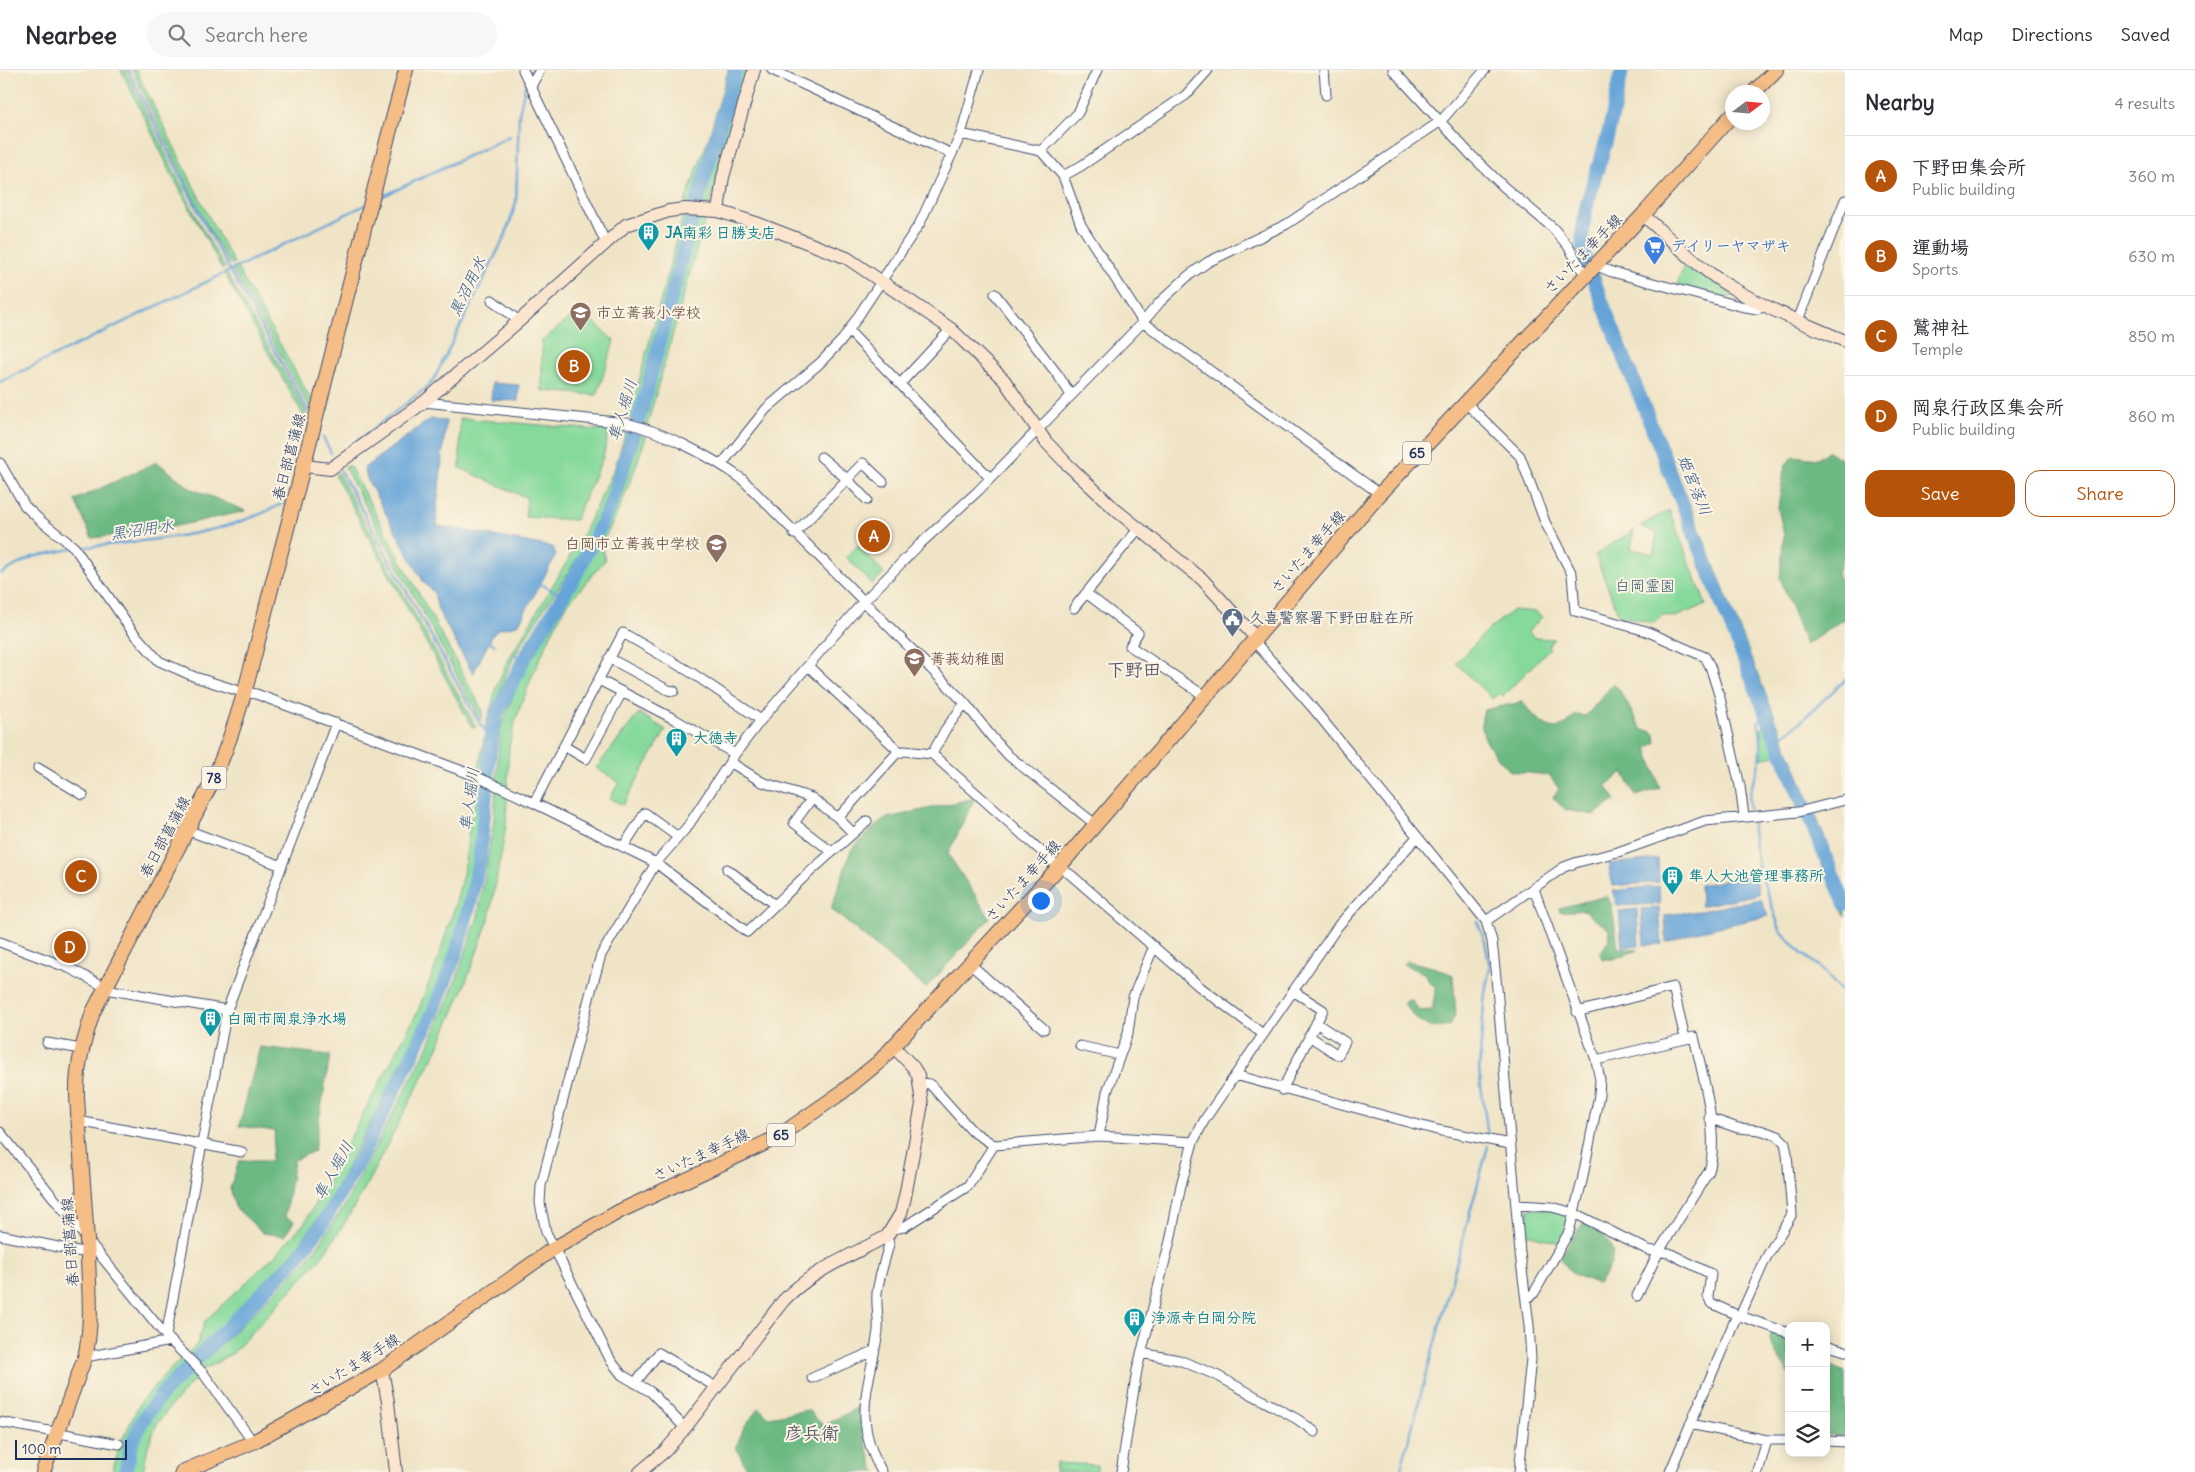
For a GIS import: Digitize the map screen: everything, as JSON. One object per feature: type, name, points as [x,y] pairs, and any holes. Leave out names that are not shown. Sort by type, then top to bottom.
[{"type":"main road","name":"春日部菖蒲線","points":[[43,1472],[84,1357],[89,1338],[91,1318],[76,1081],[81,1049],[93,1012],[218,770],[244,692],[305,466],[351,279],[406,70]]},
{"type":"main road","points":[[1761,85],[1776,70]]},
{"type":"main road","name":"さいたま幸手線","points":[[182,1472],[253,1442],[382,1370],[553,1249],[620,1211],[788,1130],[862,1077],[894,1047],[1059,867],[1094,824],[1206,697],[1254,638],[1380,494],[1584,275],[1643,215],[1725,123]]},
{"type":"street","points":[[523,70],[606,241]]},
{"type":"street","points":[[531,86],[540,70]]},
{"type":"street","points":[[713,211],[754,70]]},
{"type":"street","points":[[772,70],[952,154]]},
{"type":"street","points":[[722,464],[766,409],[820,363],[849,330],[920,223],[961,134],[979,70]]},
{"type":"street","points":[[1063,176],[1081,166],[1186,95],[1208,70]]},
{"type":"street","points":[[1324,70],[1326,95]]},
{"type":"street","points":[[1394,70],[1471,154],[1554,228],[1568,246],[1584,275]]},
{"type":"street","points":[[685,1428],[651,1392],[622,1375],[611,1361],[553,1249],[542,1218],[541,1186],[601,955],[656,863],[688,826],[732,758],[761,720],[863,602],[919,545],[990,478],[1188,276],[1208,262],[1287,224],[1441,121],[1485,70]]},
{"type":"street","points":[[1041,152],[1078,113],[1095,71]]},
{"type":"street","points":[[961,134],[1041,152],[1063,176],[1081,225],[1143,322],[1380,494]]},
{"type":"street","points":[[1798,320],[1845,200]]},
{"type":"street","points":[[305,466],[330,469],[424,402],[519,322],[606,241],[626,225],[636,220],[668,211],[713,211],[847,258],[951,329],[1004,380],[1046,442],[1068,465],[1139,528],[1202,579],[1312,707],[1486,921],[1492,941],[1497,988],[1531,1359],[1519,1472]]},
{"type":"street","points":[[1643,215],[1710,274],[1734,289],[1845,341]]},
{"type":"street","points":[[1596,264],[1612,272],[1740,306],[1757,309],[1767,306]]},
{"type":"street","points":[[995,294],[1058,375],[1071,395]]},
{"type":"street","points":[[492,300],[519,322]]},
{"type":"street","points":[[900,384],[951,329]]},
{"type":"street","points":[[849,330],[990,478]]},
{"type":"street","points":[[424,402],[629,424],[646,429],[722,464],[742,479],[794,534],[965,703],[1009,756],[1094,824]]},
{"type":"street","points":[[1465,402],[1520,456],[1545,522],[1572,574],[1575,611],[1646,631],[1705,657],[1710,666],[1720,698],[1740,786],[1744,816]]},
{"type":"street","points":[[821,457],[847,479],[867,500]]},
{"type":"street","points":[[794,534],[863,462],[883,482]]},
{"type":"street","points":[[0,463],[26,506],[41,521],[75,548],[132,631],[159,661],[194,677],[256,694],[474,775],[656,863],[747,932],[868,821]]},
{"type":"street","points":[[1074,608],[1139,528]]},
{"type":"street","points":[[1086,593],[1138,633],[1130,646],[1206,697]]},
{"type":"street","points":[[534,803],[623,633],[692,672],[761,720]]},
{"type":"street","points":[[609,658],[668,690],[674,691]]},
{"type":"street","points":[[808,666],[900,752]]},
{"type":"street","points":[[599,680],[674,718],[732,758],[762,782],[812,798],[838,818],[853,834]]},
{"type":"street","points":[[564,746],[586,759],[622,692]]},
{"type":"street","points":[[932,754],[945,730],[965,703]]},
{"type":"street","points":[[169,1338],[227,1010],[336,723]]},
{"type":"street","points":[[838,818],[888,760],[904,751],[932,754],[1059,867],[1071,875],[1200,986],[1263,1034]]},
{"type":"street","points":[[38,768],[83,795]]},
{"type":"street","points":[[812,798],[794,823],[832,852]]},
{"type":"street","points":[[1486,921],[1564,867],[1578,862],[1618,852],[1705,821],[1798,812],[1845,800]]},
{"type":"street","points":[[623,847],[645,813],[678,837]]},
{"type":"street","points":[[187,830],[282,866]]},
{"type":"street","points":[[1121,1472],[1141,1353],[1193,1142],[1205,1119],[1338,926],[1417,837]]},
{"type":"street","points":[[727,870],[775,905]]},
{"type":"street","points":[[1526,1298],[1534,1293],[1569,1232],[1599,1095],[1600,1080],[1596,1060],[1534,889]]},
{"type":"street","points":[[0,942],[68,968],[106,988],[227,1010]]},
{"type":"street","points":[[1099,1136],[1107,1092],[1128,1033],[1133,997],[1154,946]]},
{"type":"street","points":[[970,964],[1044,1029]]},
{"type":"street","points":[[1578,1012],[1673,987],[1685,1038]]},
{"type":"street","points":[[1282,1090],[1323,1010],[1293,992]]},
{"type":"street","points":[[1309,1036],[1338,1055],[1346,1042],[1316,1023]]},
{"type":"street","points":[[1596,1060],[1694,1037],[1706,1087],[1711,1162],[1708,1171],[1660,1251],[1637,1296]]},
{"type":"street","points":[[47,1043],[81,1049]]},
{"type":"street","points":[[1080,1046],[1120,1055]]},
{"type":"street","points":[[882,1472],[876,1462],[865,1429],[864,1416],[878,1328],[876,1313],[878,1290],[890,1233],[901,1213],[905,1197],[922,1104],[920,1083],[914,1067],[894,1047]]},
{"type":"street","points":[[1235,1076],[1437,1130],[1510,1144]]},
{"type":"street","points":[[920,1083],[930,1084],[972,1131],[994,1145],[1099,1136],[1193,1142]]},
{"type":"street","points":[[1670,1472],[1738,1316],[1766,1258],[1792,1214],[1787,1154],[1784,1143],[1778,1136],[1760,1130],[1738,1128],[1709,1118]]},
{"type":"street","points":[[78,1121],[202,1146],[242,1152]]},
{"type":"street","points":[[0,1132],[87,1246],[203,1373],[253,1442]]},
{"type":"street","points":[[640,1472],[666,1451],[783,1301],[797,1286],[832,1264],[904,1227],[968,1186],[994,1145]]},
{"type":"street","points":[[1516,1205],[1552,1207],[1574,1213],[1648,1250],[1669,1253],[1711,1274],[1708,1296],[1712,1303],[1738,1316],[1785,1332]]},
{"type":"street","points":[[0,1236],[87,1246]]},
{"type":"street","points":[[84,1357],[169,1338]]},
{"type":"street","points":[[1830,1346],[1845,1351]]},
{"type":"street","points":[[812,1378],[874,1351]]},
{"type":"street","points":[[634,1383],[660,1353],[716,1387]]},
{"type":"street","points":[[1141,1353],[1178,1360],[1216,1375],[1298,1419],[1315,1432]]},
{"type":"street","points":[[382,1370],[388,1402],[396,1472]]},
{"type":"street","points":[[0,1422],[119,1444]]},
{"type":"street","points":[[1690,1424],[1766,1440],[1785,1440]]},
{"type":"street","points":[[1758,1472],[1766,1440]]},
{"type":"street","points":[[1830,1441],[1845,1442]]},
{"type":"green space","points":[[121,70],[125,70],[201,226],[225,268],[222,269],[172,175]]},
{"type":"green space","points":[[132,70],[136,70],[213,225],[234,263],[230,264],[207,225]]},
{"type":"green space","points":[[728,70],[732,70],[694,204],[685,202],[709,137]]},
{"type":"green space","points":[[742,70],[748,70],[710,204],[703,205]]},
{"type":"green space","points":[[683,216],[690,217],[634,421],[629,418]]},
{"type":"green space","points":[[699,218],[705,219],[647,426],[643,424]]},
{"type":"green space","points":[[1686,259],[1731,294],[1731,298],[1677,285]]},
{"type":"green space","points":[[236,266],[312,401],[310,408],[232,268]]},
{"type":"green space","points":[[1598,271],[1775,717],[1769,711],[1595,274]]},
{"type":"green space","points":[[226,272],[307,414],[303,415],[224,273]]},
{"type":"green space","points":[[580,309],[614,341],[597,395],[542,391],[542,341]]},
{"type":"green space","points":[[460,418],[609,431],[603,457],[575,520],[525,517],[527,498],[460,468]]},
{"type":"green space","points":[[626,431],[630,431],[622,459],[600,515],[578,556],[514,657],[502,684],[489,733],[485,727],[497,686],[507,662],[582,536],[615,467]]},
{"type":"green space","points":[[640,435],[646,437],[636,465],[621,505],[601,544],[605,560],[567,605],[555,626],[532,676],[516,719],[509,747],[506,827],[489,919],[463,990],[435,1054],[361,1195],[321,1258],[233,1353],[205,1369],[200,1365],[307,1260],[322,1240],[345,1205],[427,1049],[456,980],[478,916],[494,821],[500,729],[520,678],[550,618],[597,546],[622,492]]},
{"type":"green space","points":[[1828,451],[1845,462],[1845,551],[1837,574],[1845,589],[1845,618],[1806,645],[1780,578],[1784,535],[1778,508],[1785,465],[1794,456],[1818,459]]},
{"type":"green space","points":[[157,462],[190,488],[246,511],[153,531],[92,538],[75,500]]},
{"type":"green space","points":[[349,465],[483,711],[481,720],[345,468]]},
{"type":"green space","points":[[338,473],[476,727],[472,727],[335,475]]},
{"type":"green space","name":"白岡霊園","points":[[1669,510],[1706,605],[1675,617],[1663,615],[1654,623],[1619,616],[1595,555],[1634,530],[1631,549],[1653,554],[1657,533],[1640,526]]},
{"type":"green space","points":[[858,545],[884,573],[872,584],[846,557]]},
{"type":"green space","points":[[1513,610],[1536,612],[1542,617],[1528,632],[1535,638],[1554,639],[1548,646],[1550,648],[1503,696],[1499,693],[1492,699],[1456,663],[1488,630]]},
{"type":"green space","points":[[1613,684],[1619,689],[1642,730],[1652,731],[1655,735],[1656,742],[1647,748],[1660,788],[1636,796],[1623,772],[1606,786],[1616,800],[1594,815],[1566,810],[1553,798],[1559,789],[1549,775],[1510,771],[1492,751],[1484,736],[1482,719],[1484,710],[1522,702],[1540,721],[1553,727],[1560,727],[1575,715],[1586,716]]},
{"type":"green space","points":[[639,713],[666,730],[623,805],[610,798],[619,782],[596,768]]},
{"type":"green space","points":[[1778,724],[1811,805],[1807,806],[1778,733]]},
{"type":"green space","points":[[1766,726],[1774,735],[1803,807],[1798,809],[1777,754],[1762,759],[1761,729]]},
{"type":"green space","points":[[484,738],[488,745],[485,775],[478,772]]},
{"type":"green space","points":[[477,782],[483,784],[475,850],[464,907],[448,960],[426,1016],[327,1205],[295,1250],[193,1357],[189,1352],[197,1344],[205,1321],[274,1256],[305,1222],[417,1013],[435,968],[455,906],[464,869],[470,822],[476,801]]},
{"type":"green space","points":[[975,798],[948,854],[990,918],[926,988],[831,909],[851,850],[883,819]]},
{"type":"green space","points":[[1815,813],[1845,889],[1845,899],[1810,814]]},
{"type":"green space","points":[[1805,816],[1845,910],[1845,917],[1802,817]]},
{"type":"green space","points":[[1607,896],[1612,906],[1618,948],[1638,950],[1613,959],[1602,959],[1600,953],[1610,936],[1606,927],[1590,916],[1586,910],[1560,912],[1559,908]]},
{"type":"green space","points":[[1408,961],[1436,968],[1453,975],[1456,1014],[1449,1026],[1427,1026],[1418,1020],[1404,1004],[1407,1000],[1412,1000],[1419,1011],[1432,1010],[1436,987],[1429,982],[1426,974],[1403,964]]},
{"type":"green space","points":[[260,1047],[330,1055],[314,1151],[294,1160],[285,1217],[294,1221],[285,1236],[263,1233],[235,1207],[230,1188],[239,1161],[271,1161],[275,1131],[239,1126]]},
{"type":"green space","points":[[1529,1209],[1549,1209],[1568,1214],[1570,1217],[1560,1243],[1523,1233]]},
{"type":"green space","points":[[1585,1222],[1609,1242],[1612,1249],[1610,1265],[1598,1284],[1573,1274],[1560,1259],[1574,1235]]},
{"type":"green space","points":[[1771,1333],[1785,1338],[1785,1368],[1776,1353],[1769,1338]]},
{"type":"green space","points":[[182,1357],[188,1362],[155,1399],[137,1426],[124,1456],[121,1472],[112,1472],[121,1442],[141,1401]]},
{"type":"green space","points":[[1830,1365],[1845,1372],[1845,1436],[1830,1435]]},
{"type":"green space","points":[[194,1370],[199,1375],[157,1424],[148,1446],[143,1472],[129,1472],[135,1448],[145,1426],[158,1405],[176,1385]]},
{"type":"green space","points":[[858,1407],[861,1427],[873,1467],[877,1472],[753,1472],[746,1467],[736,1447],[744,1427],[759,1408],[769,1417],[808,1410],[824,1426]]},
{"type":"green space","points":[[1056,1463],[1097,1465],[1097,1472],[1055,1472]]},
{"type":"water","points":[[492,383],[519,385],[518,401],[491,400]]},
{"type":"water","points":[[430,419],[446,421],[436,518],[438,526],[553,547],[556,555],[518,625],[498,629],[492,636],[473,674],[438,610],[434,593],[424,583],[368,481],[364,468]]},
{"type":"water","points":[[1658,859],[1659,882],[1613,886],[1608,864]]},
{"type":"water","points":[[1754,875],[1759,894],[1701,906],[1700,885]]},
{"type":"water","points":[[1659,886],[1660,904],[1617,906],[1613,891]]},
{"type":"water","points":[[1761,899],[1768,916],[1692,933],[1666,942],[1665,915],[1700,911]]},
{"type":"water","points":[[1659,908],[1662,944],[1644,945],[1641,909]]},
{"type":"water","points":[[1637,909],[1639,946],[1622,947],[1619,911]]},
{"type":"waterway","points":[[128,70],[204,223],[308,411]]},
{"type":"waterway","name":"隼人堀川","points":[[125,1472],[132,1443],[142,1421],[161,1395],[296,1259],[324,1222],[360,1159],[432,1015],[456,954],[471,900],[480,857],[491,740],[496,715],[524,659],[578,571],[610,506],[643,405],[691,223],[736,70]]},
{"type":"waterway","name":"姫宮落川","points":[[1622,70],[1608,136],[1585,214],[1582,242],[1584,256],[1767,717],[1845,904]]},
{"type":"waterway","name":"黒沼用水","points":[[343,452],[425,389],[434,379],[506,234],[516,203],[519,114],[525,86]]},
{"type":"waterway","points":[[377,199],[510,136]]},
{"type":"waterway","points":[[0,382],[365,205]]},
{"type":"waterway","points":[[323,437],[331,453]]},
{"type":"waterway","points":[[340,470],[473,712],[491,740]]},
{"type":"waterway","name":"黒沼用水","points":[[76,548],[184,536],[235,523],[261,514],[285,502]]},
{"type":"waterway","name":"黒沼用水","points":[[0,574],[32,557],[71,549]]},
{"type":"waterway","points":[[539,583],[562,596]]},
{"type":"waterway","points":[[487,641],[495,645]]},
{"type":"waterway","points":[[515,655],[524,659]]},
{"type":"waterway","points":[[1777,739],[1798,724],[1845,680]]},
{"type":"waterway","points":[[1750,809],[1750,792],[1761,753],[1758,721],[1767,717]]},
{"type":"waterway","points":[[1752,823],[1758,866],[1780,930],[1802,954],[1819,966],[1845,995]]},
{"type":"waterway","points":[[1477,921],[1485,941],[1490,968],[1485,991],[1479,1070],[1488,1137]]},
{"type":"waterway","points":[[1400,1472],[1488,1146]]},
{"type":"place","name":"JA南彩 日勝支店","points":[[649,252]]},
{"type":"place","name":"デイリーヤマザキ","points":[[1655,265]]},
{"type":"place","name":"市立菁莪小学校","points":[[580,332]]},
{"type":"place","name":"運動場","points":[[574,366]]},
{"type":"place","name":"下野田集会所","points":[[874,536]]},
{"type":"place","name":"白岡市立菁莪中学校","points":[[716,563]]},
{"type":"place","name":"久喜警察署下野田駐在所","points":[[1233,637]]},
{"type":"place","name":"菁莪幼稚園","points":[[914,678]]},
{"type":"place","name":"大徳寺","points":[[677,757]]},
{"type":"place","name":"鷲神社","points":[[81,876]]},
{"type":"place","name":"隼人大池管理事務所","points":[[1673,895]]},
{"type":"place","name":"岡泉行政区集会所","points":[[70,947]]},
{"type":"place","name":"白岡市岡泉浄水場","points":[[211,1038]]},
{"type":"place","name":"浄源寺白岡分院","points":[[1135,1337]]},
{"type":"district","name":"下野田","points":[[1134,670]]},
{"type":"district","name":"彦兵衛","points":[[812,1433]]}]
